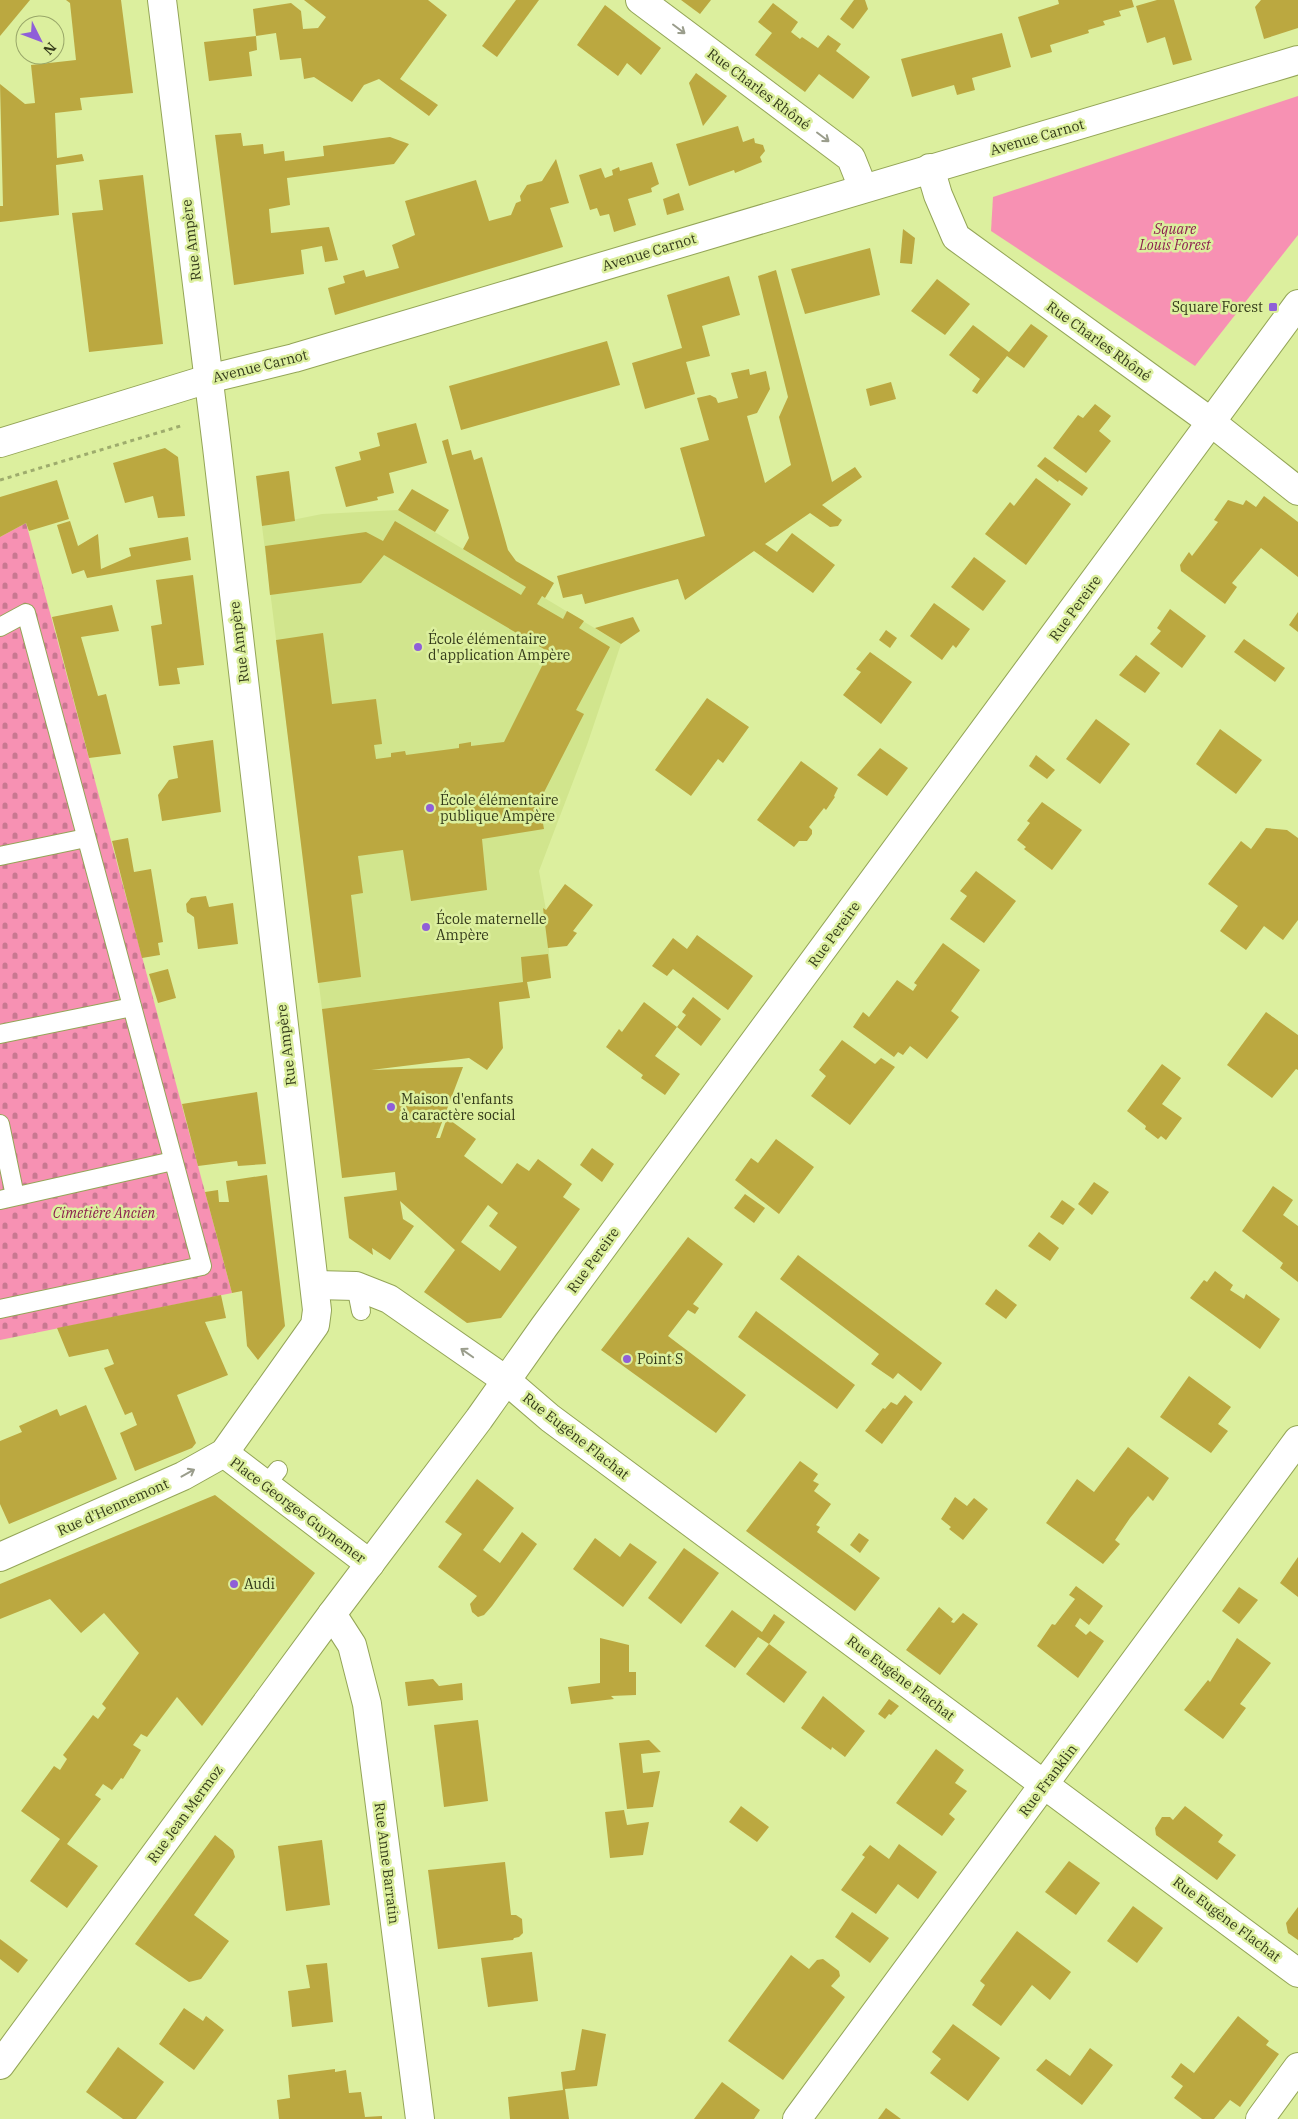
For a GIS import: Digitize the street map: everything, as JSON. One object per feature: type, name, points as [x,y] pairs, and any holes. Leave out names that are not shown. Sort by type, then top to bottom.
[{"type":"street","name":"Rue Ampère","points":[[162,0],[316,1285]]},
{"type":"street","name":"Rue Charles Rhôné","points":[[640,0],[851,158],[863,188]]},
{"type":"street","name":"Avenue Carnot","points":[[0,443],[208,379],[294,358],[1298,60]]},
{"type":"street","name":"Rue Charles Rhôné","points":[[930,168],[938,195],[956,237],[1211,422],[1298,490]]},
{"type":"street","name":"Rue Pereire","points":[[370,1564],[1298,304]]},
{"type":"street","points":[[316,1285],[359,1298],[389,1299],[506,1381]]},
{"type":"street","name":"Place Georges Guynemer","points":[[316,1285],[318,1310],[315,1325],[224,1453],[272,1477],[370,1564]]},
{"type":"street","name":"Rue Eugène Flachat","points":[[506,1381],[550,1418],[1298,1973]]},
{"type":"street","name":"Rue Franklin","points":[[797,2119],[1298,1440]]},
{"type":"street","name":"Rue d'Hennemont","points":[[0,1557],[183,1476],[224,1453]]},
{"type":"street","name":"Rue Jean Mermoz","points":[[0,2065],[370,1564]]},
{"type":"street","name":"Rue Anne Barratin","points":[[332,1614],[352,1645],[367,1704],[420,2119]]},
{"type":"street","points":[[1260,2119],[1298,2066]]},
{"type":"lane","points":[[0,627],[26,614],[202,1266],[0,1309]]},
{"type":"lane","points":[[0,856],[86,838]]},
{"type":"lane","points":[[0,1034],[132,1007]]},
{"type":"lane","points":[[0,1124],[8,1198],[173,1161]]},
{"type":"path","points":[[0,480],[189,424]]},
{"type":"shaded area","name":"École élémentaire publique Ampère","points":[[398,510],[621,644],[587,745],[539,871],[546,910],[551,978],[322,1009],[262,526],[322,514]]},
{"type":"green space","name":"Square Louis Forest","points":[[1298,96],[1298,235],[1195,366],[991,231],[993,197]]},
{"type":"green space","name":"Cimetière Ancien","points":[[26,523],[232,1293],[0,1340],[0,537]]},
{"type":"building","points":[[0,0],[30,0],[18,15],[15,15],[15,18],[0,36]]},
{"type":"building","points":[[66,0],[121,0],[133,93],[80,98],[82,110],[55,113],[57,158],[82,154],[84,161],[56,165],[59,215],[0,222],[0,206],[3,206],[0,84],[25,104],[35,103],[31,65],[65,65],[65,61],[76,60],[70,3]]},
{"type":"building","points":[[304,0],[428,0],[447,15],[400,79],[438,105],[429,116],[379,79],[364,85],[352,102],[314,77],[304,79],[301,58],[280,60],[276,33],[256,36],[253,9],[291,3],[301,11],[303,29],[318,28],[326,17]]},
{"type":"building","points":[[516,0],[539,0],[497,57],[482,46]]},
{"type":"building","points":[[681,0],[711,0],[700,14]]},
{"type":"building","points":[[854,0],[865,0],[868,9],[853,29],[840,19]]},
{"type":"building","points":[[1058,0],[1132,0],[1134,7],[1119,11],[1121,16],[1103,21],[1105,25],[1088,30],[1089,33],[1050,45],[1052,52],[1031,58],[1018,17],[1059,4]]},
{"type":"building","points":[[1157,0],[1174,0],[1192,60],[1173,65],[1165,37],[1147,43],[1136,6]]},
{"type":"building","points":[[1261,0],[1298,0],[1298,28],[1264,39],[1255,7]]},
{"type":"building","points":[[773,3],[798,22],[791,32],[800,39],[802,37],[818,48],[828,35],[841,44],[836,51],[870,77],[853,99],[819,74],[805,92],[755,55],[772,33],[758,22]]},
{"type":"building","points":[[605,5],[661,48],[641,75],[627,63],[618,76],[577,45]]},
{"type":"building","points":[[1002,33],[1011,67],[972,78],[975,90],[957,95],[954,85],[912,97],[901,59]]},
{"type":"building","points":[[256,36],[257,50],[249,52],[252,76],[209,81],[204,42]]},
{"type":"building","points":[[696,73],[727,96],[703,126],[689,83]]},
{"type":"building","points":[[738,126],[743,142],[754,138],[755,143],[763,145],[765,151],[760,157],[762,162],[735,173],[734,170],[689,186],[676,144]]},
{"type":"building","points":[[241,133],[243,146],[263,144],[264,154],[284,151],[285,161],[324,156],[323,146],[390,137],[409,144],[394,164],[287,178],[290,205],[269,209],[271,233],[329,227],[338,260],[325,262],[322,246],[301,250],[304,274],[234,285],[215,135]]},
{"type":"building","points":[[556,159],[569,203],[550,208],[563,247],[335,315],[328,288],[345,283],[343,276],[364,270],[366,277],[399,268],[392,245],[415,235],[405,201],[476,180],[489,221],[511,215],[516,203],[521,201],[520,196],[527,185],[542,181]]},
{"type":"building","points":[[652,162],[659,184],[651,188],[652,192],[628,199],[636,225],[614,232],[609,214],[600,216],[597,208],[590,210],[579,175],[601,168],[605,178],[613,175],[612,170],[619,167],[620,171]]},
{"type":"building","points":[[143,175],[163,344],[89,352],[72,213],[103,210],[99,180]]},
{"type":"building","points":[[679,193],[684,210],[667,215],[663,199]]},
{"type":"building","points":[[903,229],[915,238],[912,264],[900,263]]},
{"type":"building","points":[[870,248],[880,295],[805,314],[791,269]]},
{"type":"building","points":[[776,270],[832,482],[855,467],[862,477],[822,505],[842,520],[838,526],[830,527],[810,513],[765,544],[777,552],[792,533],[835,565],[813,593],[754,551],[685,600],[678,579],[585,604],[582,594],[563,598],[557,576],[705,536],[680,448],[709,440],[697,398],[710,395],[716,398],[718,403],[738,398],[731,373],[749,369],[750,375],[766,371],[770,389],[757,413],[747,416],[765,483],[791,465],[779,417],[788,397],[758,276]]},
{"type":"building","points":[[729,276],[740,315],[702,326],[710,356],[686,362],[695,394],[645,409],[632,363],[682,348],[667,295]]},
{"type":"building","points":[[937,279],[970,304],[945,335],[911,311]]},
{"type":"building","points":[[1031,324],[1048,336],[1024,368],[1007,356],[977,394],[972,391],[980,379],[949,355],[973,325],[1009,352]]},
{"type":"building","points":[[607,341],[620,385],[461,430],[449,386]]},
{"type":"building","points":[[891,382],[896,399],[870,406],[866,389]]},
{"type":"building","points":[[1095,404],[1111,416],[1099,431],[1111,441],[1086,473],[1053,448],[1078,415],[1083,418]]},
{"type":"building","points":[[416,423],[427,463],[389,473],[394,493],[377,497],[378,500],[346,507],[335,467],[361,460],[359,452],[380,446],[377,433]]},
{"type":"building","points":[[448,439],[452,455],[471,450],[474,460],[482,457],[508,550],[516,561],[554,583],[545,598],[542,596],[537,604],[563,619],[567,611],[584,621],[579,628],[610,647],[576,710],[584,714],[539,802],[544,829],[482,839],[487,890],[411,901],[403,850],[358,856],[363,893],[351,895],[361,977],[318,983],[276,640],[323,633],[332,704],[376,699],[382,744],[374,745],[376,759],[391,757],[391,753],[405,751],[406,755],[459,748],[459,744],[471,742],[471,746],[504,742],[549,652],[384,555],[361,583],[270,595],[265,546],[366,532],[383,541],[395,521],[521,595],[526,587],[463,549],[469,538],[442,441]]},
{"type":"building","points":[[165,448],[178,457],[185,516],[158,518],[153,496],[125,503],[113,463]]},
{"type":"building","points":[[1045,457],[1088,488],[1082,496],[1059,480],[1058,482],[1037,466]]},
{"type":"building","points":[[289,471],[295,521],[262,526],[256,476]]},
{"type":"building","points":[[1036,478],[1071,504],[1026,565],[985,534],[1010,502],[1014,506]]},
{"type":"building","points":[[57,480],[69,519],[29,531],[26,523],[0,537],[0,497]]},
{"type":"building","points":[[412,489],[449,510],[435,532],[398,510]]},
{"type":"building","points":[[1264,496],[1298,522],[1298,577],[1261,548],[1232,583],[1237,587],[1225,604],[1181,571],[1180,565],[1189,552],[1192,556],[1218,522],[1214,520],[1228,500],[1243,505],[1246,500],[1256,507]]},
{"type":"building","points":[[70,521],[78,546],[98,534],[101,569],[131,556],[129,548],[188,537],[191,560],[87,578],[84,570],[72,574],[57,525]]},
{"type":"building","points":[[974,557],[1006,581],[983,611],[951,587]]},
{"type":"building","points":[[193,575],[204,665],[177,668],[180,684],[159,686],[151,626],[162,624],[156,580]]},
{"type":"building","points":[[934,603],[970,629],[956,648],[953,645],[942,660],[910,636]]},
{"type":"building","points":[[112,605],[119,631],[81,637],[98,696],[106,694],[121,754],[89,758],[52,617]]},
{"type":"building","points":[[1170,609],[1206,636],[1182,668],[1150,644],[1161,631],[1157,628]]},
{"type":"building","points":[[1298,612],[1298,632],[1289,625]]},
{"type":"building","points":[[633,617],[640,631],[621,644],[595,628]]},
{"type":"building","points":[[886,630],[897,638],[890,648],[879,640]]},
{"type":"building","points":[[1244,639],[1285,668],[1275,682],[1234,652]]},
{"type":"building","points":[[870,652],[912,682],[881,724],[843,695],[861,672],[856,669]]},
{"type":"building","points":[[1136,655],[1160,673],[1145,693],[1119,675]]},
{"type":"building","points":[[707,698],[749,727],[723,763],[718,759],[691,796],[655,770]]},
{"type":"building","points":[[1096,719],[1130,744],[1100,784],[1066,759]]},
{"type":"building","points":[[1220,729],[1262,760],[1236,794],[1196,764]]},
{"type":"building","points":[[213,740],[221,812],[162,821],[158,795],[169,780],[178,778],[173,746]]},
{"type":"building","points":[[880,748],[908,768],[887,796],[857,775]]},
{"type":"building","points":[[1036,755],[1055,770],[1047,779],[1029,766]]},
{"type":"building","points":[[801,761],[838,788],[835,797],[826,810],[824,808],[809,827],[812,830],[812,834],[807,841],[799,841],[794,847],[757,820]]},
{"type":"building","points":[[1042,802],[1082,830],[1052,870],[1024,849],[1026,847],[1017,840],[1030,823],[1027,821]]},
{"type":"building","points":[[1266,828],[1287,830],[1298,838],[1298,920],[1283,940],[1264,926],[1246,950],[1220,931],[1238,906],[1208,884],[1241,841],[1251,849]]},
{"type":"building","points":[[128,838],[134,872],[151,869],[163,942],[158,943],[160,955],[142,958],[112,841]]},
{"type":"building","points":[[976,871],[1016,901],[984,943],[950,919],[967,896],[960,891]]},
{"type":"building","points":[[565,884],[593,905],[573,931],[577,933],[567,946],[548,948],[543,908],[546,910]]},
{"type":"building","points":[[206,896],[209,907],[233,903],[238,944],[198,949],[194,917],[187,912],[186,904],[191,898]]},
{"type":"building","points":[[697,935],[753,976],[728,1010],[673,969],[667,976],[652,966],[673,938],[687,949]]},
{"type":"building","points":[[943,943],[980,970],[951,1011],[959,1017],[927,1059],[910,1046],[903,1055],[898,1052],[894,1057],[853,1027],[863,1012],[869,1017],[897,980],[913,991],[917,985],[914,983]]},
{"type":"building","points":[[548,954],[551,978],[527,982],[530,998],[499,1002],[503,1048],[487,1070],[469,1058],[371,1070],[463,1067],[436,1138],[440,1138],[447,1118],[476,1139],[464,1156],[502,1184],[517,1163],[529,1171],[538,1159],[572,1184],[563,1197],[580,1209],[501,1318],[467,1323],[424,1292],[455,1250],[400,1201],[403,1219],[414,1226],[390,1260],[372,1248],[373,1255],[349,1238],[344,1197],[397,1190],[395,1172],[342,1178],[322,1009],[523,982],[521,957]],"holes":[[[488,1205],[498,1213],[489,1226],[517,1247],[500,1271],[461,1242]]]},
{"type":"building","points":[[168,969],[176,998],[158,1003],[149,974]]},
{"type":"building","points":[[693,997],[721,1019],[701,1046],[677,1027],[686,1015],[682,1012]]},
{"type":"building","points":[[644,1002],[677,1027],[655,1056],[680,1074],[665,1095],[641,1078],[643,1075],[606,1047],[619,1029],[622,1032]]},
{"type":"building","points":[[1266,1012],[1298,1035],[1298,1070],[1296,1069],[1272,1098],[1227,1065]]},
{"type":"building","points":[[842,1040],[875,1064],[881,1058],[895,1067],[850,1125],[811,1096],[826,1076],[819,1070]]},
{"type":"building","points":[[1162,1064],[1181,1078],[1162,1104],[1182,1118],[1166,1140],[1161,1136],[1158,1139],[1145,1129],[1146,1126],[1127,1111]]},
{"type":"building","points":[[257,1092],[266,1164],[238,1166],[237,1161],[198,1166],[182,1104]]},
{"type":"building","points":[[776,1139],[814,1167],[779,1214],[735,1180],[751,1158],[758,1163]]},
{"type":"building","points":[[592,1148],[614,1164],[602,1182],[580,1165]]},
{"type":"building","points":[[267,1175],[285,1326],[258,1360],[247,1346],[242,1291],[232,1293],[205,1192],[218,1190],[219,1202],[229,1202],[226,1181]]},
{"type":"building","points":[[1094,1182],[1109,1192],[1092,1215],[1078,1204]]},
{"type":"building","points":[[1273,1186],[1293,1200],[1283,1215],[1298,1226],[1298,1282],[1280,1268],[1283,1263],[1242,1231]]},
{"type":"building","points":[[745,1194],[765,1208],[754,1223],[734,1208]]},
{"type":"building","points":[[1062,1200],[1075,1209],[1063,1225],[1050,1217]]},
{"type":"building","points":[[1039,1232],[1059,1248],[1050,1261],[1028,1246]]},
{"type":"building","points":[[688,1237],[723,1264],[693,1304],[699,1308],[695,1314],[688,1310],[668,1336],[746,1395],[716,1433],[601,1350]]},
{"type":"building","points":[[798,1255],[942,1363],[921,1391],[898,1373],[893,1379],[871,1364],[879,1354],[780,1279]]},
{"type":"building","points":[[1215,1271],[1233,1285],[1230,1290],[1244,1299],[1246,1294],[1280,1319],[1260,1349],[1190,1298],[1204,1280],[1207,1282]]},
{"type":"building","points":[[996,1289],[1017,1305],[1006,1319],[985,1304]]},
{"type":"building","points":[[221,1295],[226,1318],[205,1322],[228,1375],[177,1395],[196,1443],[192,1448],[135,1471],[120,1433],[137,1425],[132,1412],[125,1415],[104,1368],[114,1364],[108,1349],[69,1357],[57,1328]]},
{"type":"building","points":[[756,1311],[855,1385],[837,1409],[738,1337]]},
{"type":"building","points":[[1189,1376],[1231,1407],[1218,1424],[1228,1431],[1211,1453],[1160,1417]]},
{"type":"building","points":[[905,1395],[913,1402],[882,1444],[865,1431],[883,1408],[885,1409],[891,1402],[897,1405]]},
{"type":"building","points":[[86,1405],[117,1479],[9,1524],[0,1504],[0,1441],[22,1432],[19,1426],[57,1409],[60,1416]]},
{"type":"building","points":[[1128,1447],[1169,1478],[1153,1501],[1148,1496],[1130,1518],[1115,1540],[1120,1544],[1103,1564],[1046,1523],[1077,1479],[1094,1492]]},
{"type":"building","points":[[800,1461],[818,1474],[813,1481],[819,1484],[814,1491],[831,1504],[816,1525],[820,1527],[817,1532],[880,1578],[855,1611],[746,1531]]},
{"type":"building","points":[[477,1479],[514,1508],[483,1550],[500,1563],[522,1532],[537,1544],[492,1606],[484,1615],[478,1617],[472,1612],[470,1604],[477,1596],[438,1567],[462,1534],[445,1522]]},
{"type":"building","points":[[215,1495],[315,1573],[202,1726],[177,1697],[147,1737],[141,1734],[133,1745],[141,1750],[123,1779],[121,1778],[112,1790],[103,1784],[95,1795],[101,1799],[67,1844],[98,1866],[67,1908],[30,1881],[60,1839],[21,1811],[54,1766],[60,1770],[67,1759],[63,1755],[93,1715],[98,1719],[106,1708],[102,1704],[139,1653],[104,1613],[81,1633],[50,1599],[0,1619],[0,1584]]},
{"type":"building","points":[[955,1497],[967,1506],[974,1498],[988,1509],[963,1540],[949,1529],[951,1527],[941,1519]]},
{"type":"building","points":[[859,1533],[869,1540],[860,1553],[850,1545]]},
{"type":"building","points":[[595,1538],[620,1557],[630,1543],[657,1562],[623,1607],[573,1569]]},
{"type":"building","points":[[684,1548],[719,1573],[681,1624],[648,1598]]},
{"type":"building","points":[[1298,1557],[1298,1597],[1280,1583]]},
{"type":"building","points":[[1076,1586],[1103,1606],[1089,1625],[1080,1618],[1075,1626],[1086,1635],[1090,1631],[1104,1641],[1078,1678],[1037,1646],[1052,1624],[1055,1625],[1075,1599],[1069,1595]]},
{"type":"building","points":[[1239,1587],[1258,1600],[1239,1624],[1222,1611]]},
{"type":"building","points":[[939,1607],[953,1619],[951,1622],[954,1623],[963,1613],[978,1624],[940,1675],[906,1650]]},
{"type":"building","points":[[732,1610],[762,1632],[774,1614],[785,1622],[769,1644],[758,1637],[735,1668],[705,1646]]},
{"type":"building","points":[[600,1638],[629,1645],[629,1672],[636,1672],[636,1695],[611,1696],[614,1699],[571,1704],[568,1687],[600,1683]]},
{"type":"building","points":[[1237,1638],[1271,1663],[1240,1704],[1246,1708],[1223,1739],[1184,1710],[1208,1680],[1210,1682]]},
{"type":"building","points":[[769,1644],[807,1672],[784,1703],[746,1674]]},
{"type":"building","points":[[433,1679],[439,1686],[462,1683],[463,1700],[408,1706],[405,1682]]},
{"type":"building","points":[[823,1696],[865,1731],[845,1757],[832,1747],[831,1750],[801,1728]]},
{"type":"building","points":[[889,1699],[899,1706],[885,1719],[878,1714]]},
{"type":"building","points":[[478,1720],[488,1801],[444,1807],[434,1725]]},
{"type":"building","points":[[649,1740],[661,1752],[641,1754],[643,1773],[660,1771],[653,1807],[627,1809],[619,1743]]},
{"type":"building","points":[[936,1749],[964,1770],[955,1783],[967,1791],[949,1814],[955,1819],[942,1836],[896,1803]]},
{"type":"building","points":[[741,1806],[769,1827],[757,1842],[729,1822]]},
{"type":"building","points":[[1185,1806],[1223,1835],[1218,1842],[1236,1855],[1217,1880],[1156,1835],[1155,1828],[1162,1817],[1170,1817],[1173,1820]]},
{"type":"building","points":[[624,1810],[627,1825],[649,1822],[643,1855],[610,1858],[605,1812]]},
{"type":"building","points":[[215,1835],[233,1850],[235,1857],[194,1915],[229,1941],[201,1979],[189,1982],[135,1944]]},
{"type":"building","points":[[322,1840],[330,1905],[286,1911],[278,1846]]},
{"type":"building","points":[[899,1844],[937,1872],[918,1899],[898,1884],[876,1914],[841,1890],[865,1857],[862,1855],[870,1845],[889,1859]]},
{"type":"building","points":[[1069,1861],[1100,1883],[1076,1915],[1045,1892]]},
{"type":"building","points":[[505,1862],[511,1915],[516,1915],[522,1919],[523,1933],[513,1940],[438,1949],[428,1870]]},
{"type":"building","points":[[1133,1906],[1163,1928],[1137,1963],[1107,1941]]},
{"type":"building","points":[[1298,1907],[1298,1940],[1288,1933],[1286,1923]]},
{"type":"building","points":[[852,1912],[889,1938],[870,1963],[835,1937]]},
{"type":"building","points":[[1017,1931],[1071,1972],[1050,2000],[1032,1985],[1001,2026],[972,2005],[985,1985],[980,1981]]},
{"type":"building","points":[[0,1939],[28,1960],[18,1973],[0,1959]]},
{"type":"building","points":[[532,1952],[538,2001],[488,2007],[481,1958]]},
{"type":"building","points":[[791,1955],[809,1969],[817,1960],[823,1959],[839,1971],[840,1976],[831,1986],[845,1997],[783,2080],[728,2041]]},
{"type":"building","points":[[327,1963],[333,2022],[292,2027],[288,1991],[310,1988],[306,1965]]},
{"type":"building","points":[[184,2008],[203,2021],[206,2016],[224,2030],[194,2070],[159,2044]]},
{"type":"building","points":[[1238,2016],[1269,2041],[1266,2045],[1279,2054],[1240,2107],[1230,2100],[1214,2119],[1202,2119],[1174,2098],[1183,2086],[1171,2077],[1181,2063],[1194,2073]]},
{"type":"building","points":[[953,2024],[1000,2058],[968,2101],[930,2073],[941,2059],[932,2052]]},
{"type":"building","points":[[582,2029],[606,2034],[597,2086],[565,2089],[569,2119],[510,2119],[508,2097],[563,2090],[561,2072],[575,2070]]},
{"type":"building","points":[[118,2047],[164,2082],[136,2119],[123,2119],[86,2092]]},
{"type":"building","points":[[1090,2048],[1113,2065],[1082,2105],[1036,2070],[1046,2059],[1070,2076]]},
{"type":"building","points":[[335,2069],[335,2072],[346,2070],[349,2093],[361,2092],[365,2117],[382,2116],[382,2119],[279,2119],[277,2100],[290,2098],[288,2075]]},
{"type":"building","points":[[722,2082],[760,2110],[754,2119],[694,2119]]},
{"type":"building","points":[[886,2108],[901,2119],[878,2119]]},
{"type":"place","name":"Square Forest","points":[[1273,307]]},
{"type":"place","name":"École élémentaire d'application Ampère","points":[[418,647]]},
{"type":"place","name":"École élémentaire publique Ampère","points":[[430,808]]},
{"type":"place","name":"École maternelle Ampère","points":[[426,927]]},
{"type":"place","name":"Maison d'enfants à caractère social","points":[[391,1107]]},
{"type":"place","name":"Point S","points":[[627,1359]]},
{"type":"place","name":"Audi","points":[[234,1584]]}]
